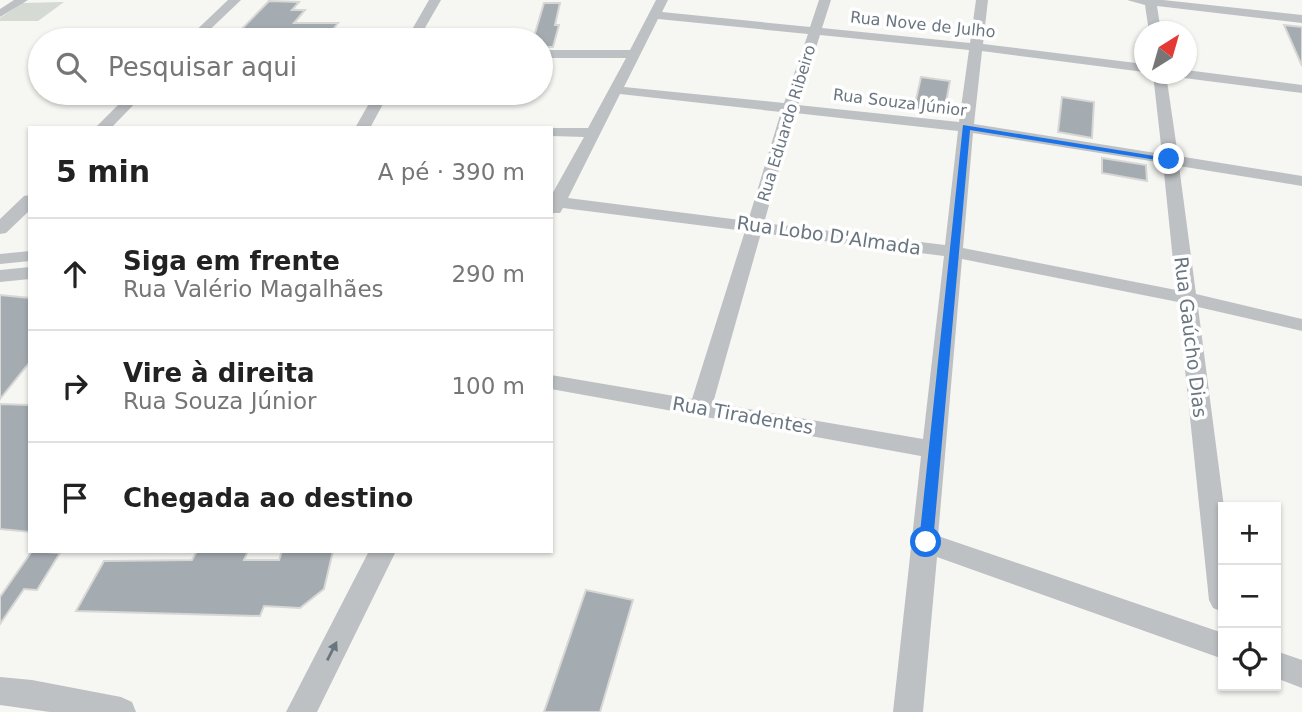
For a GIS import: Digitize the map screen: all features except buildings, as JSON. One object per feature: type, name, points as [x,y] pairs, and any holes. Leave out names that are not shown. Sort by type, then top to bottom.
[{"type":"street","points":[[0,14],[22,0]]},
{"type":"street","points":[[205,28],[235,0]]},
{"type":"street","points":[[419,28],[435,0]]},
{"type":"street","points":[[554,205],[617,90],[662,0]]},
{"type":"street","name":"Rua Eduardo Ribeiro","points":[[701,407],[790,107],[825,0]]},
{"type":"street","points":[[908,712],[966,127],[982,0]]},
{"type":"street","points":[[1133,0],[1302,19]]},
{"type":"street","points":[[1208,0],[1302,19]]},
{"type":"street","points":[[1240,0],[1302,13]]},
{"type":"street","points":[[1150,1],[1153,21]]},
{"type":"street","name":"Rua Nove de Julho","points":[[656,15],[977,47],[1134,67]]},
{"type":"street","points":[[553,54],[635,54]]},
{"type":"street","points":[[1197,76],[1302,89]]},
{"type":"street","name":"Rua Gaúcho Dias","points":[[1161,84],[1219,565]]},
{"type":"street","name":"Rua Souza Júnior","points":[[617,90],[966,127],[1302,181]]},
{"type":"street","points":[[104,126],[126,105]]},
{"type":"street","points":[[363,126],[375,105]]},
{"type":"street","points":[[553,132],[593,133]]},
{"type":"street","points":[[0,229],[28,202]]},
{"type":"street","name":"Rua Lobo D'Almada","points":[[554,205],[754,226],[954,252],[1186,298],[1302,326]]},
{"type":"street","points":[[0,259],[28,256]]},
{"type":"street","points":[[0,276],[28,273]]},
{"type":"street","name":"Rua Tiradentes","points":[[553,382],[934,450]]},
{"type":"street","points":[[926,542],[1218,644]]},
{"type":"street","points":[[301,712],[382,553]]},
{"type":"street","points":[[1281,666],[1302,674]]},
{"type":"street","points":[[0,691],[32,694],[121,712]]},
{"type":"shaded area","points":[[64,2],[38,21],[0,21],[0,18],[22,3]]},
{"type":"route","points":[[926,542],[966,127],[1169,159]]}]
